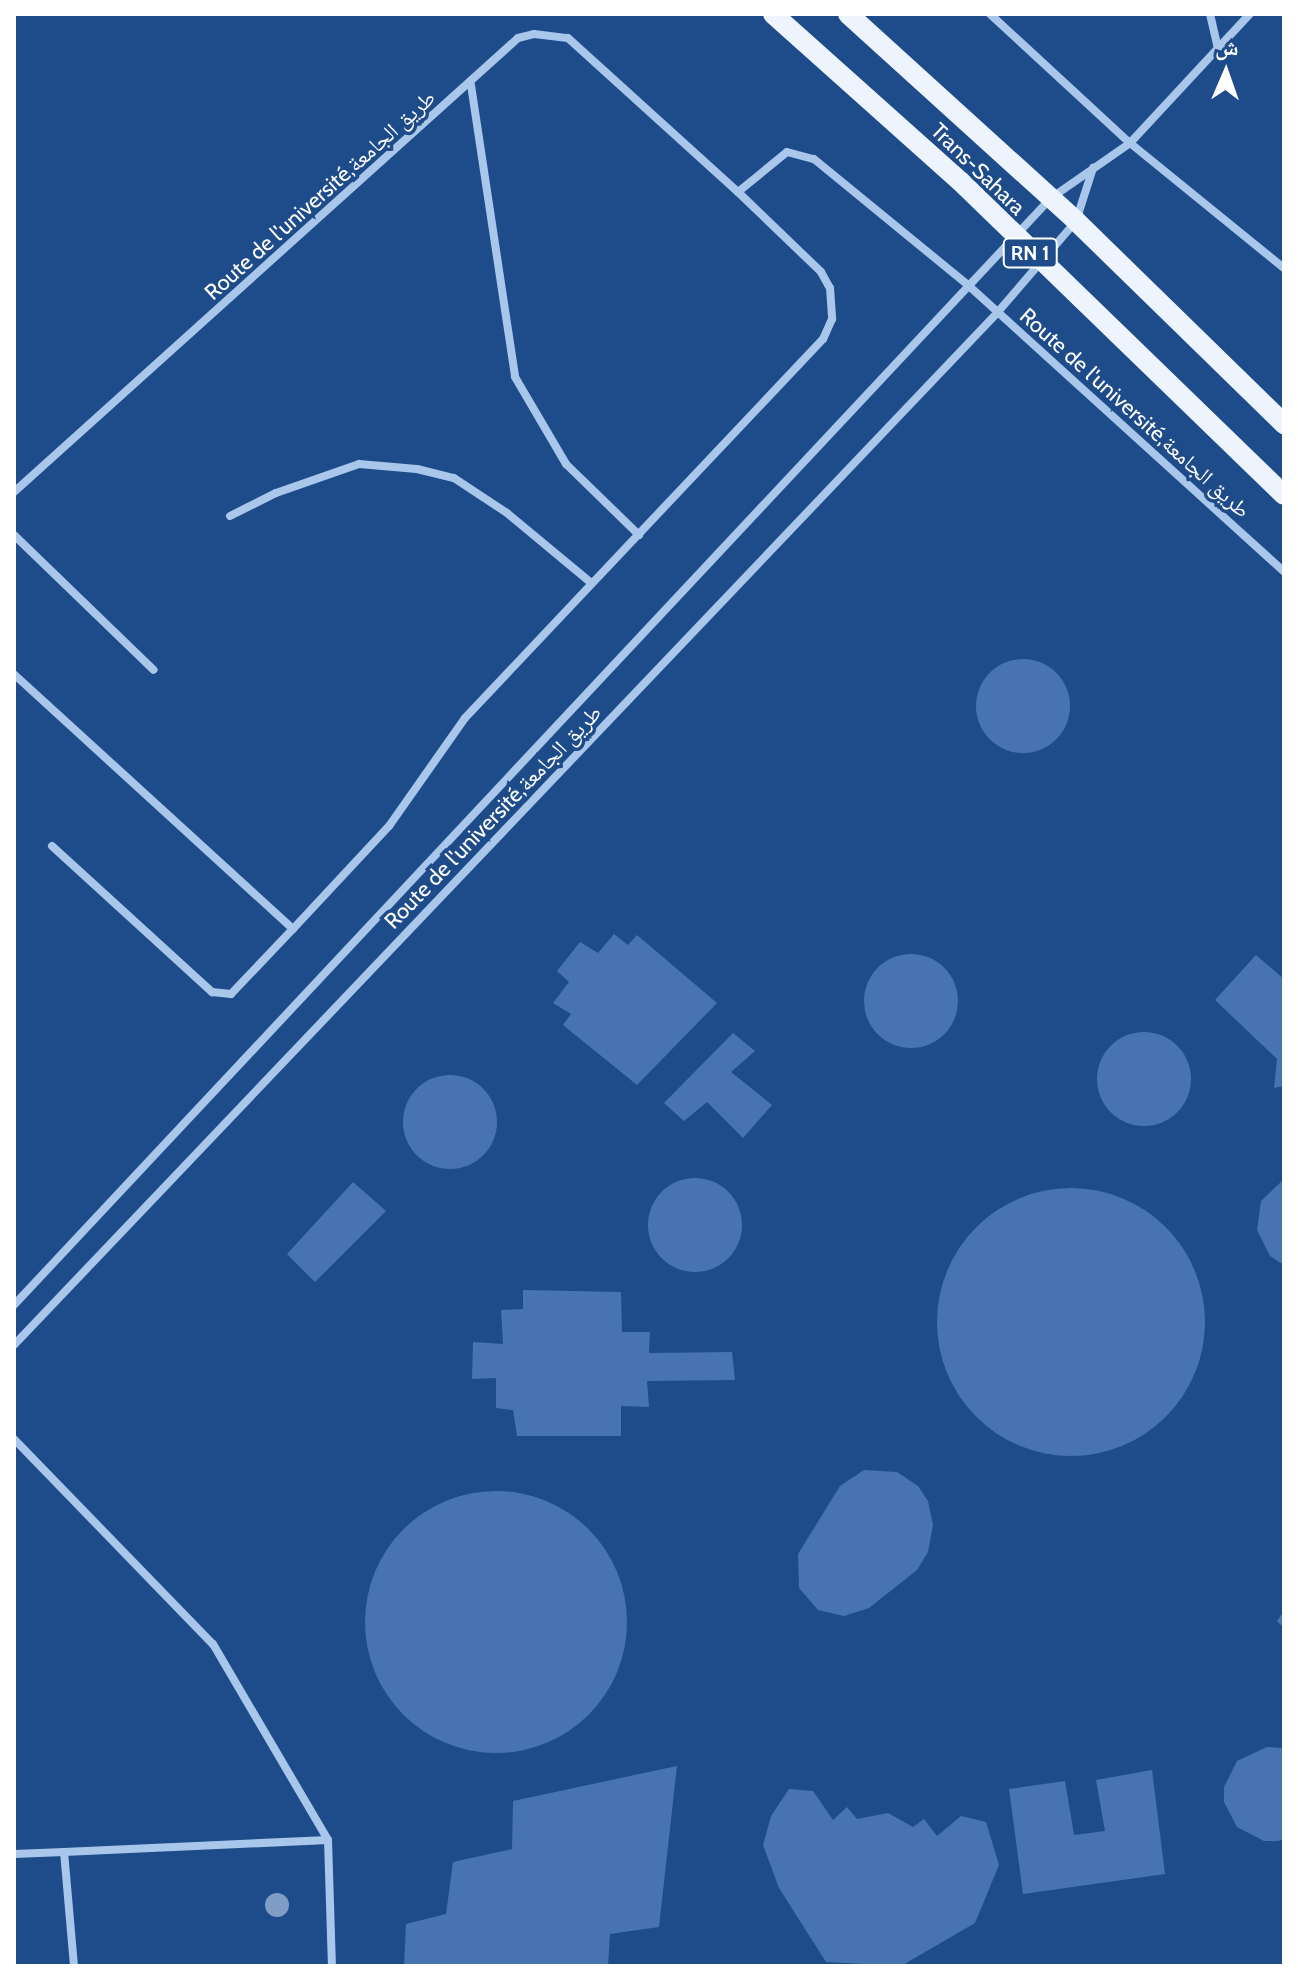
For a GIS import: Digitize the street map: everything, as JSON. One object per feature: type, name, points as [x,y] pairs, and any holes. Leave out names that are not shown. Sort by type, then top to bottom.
[{"type":"main road","name":"Trans-Sahara","points":[[773,14],[960,181],[1038,262],[1284,495]]},
{"type":"main road","name":"Trans-Sahara","points":[[848,14],[1076,221],[1284,424]]},
{"type":"street","points":[[990,14],[1130,143],[1284,268]]},
{"type":"street","points":[[1210,14],[1218,50]]},
{"type":"street","name":"Route de l'université,طريق الجامعة","points":[[14,1305],[1051,198],[1130,143],[1250,14]]},
{"type":"street","name":"Route de l'université,طريق الجامعة","points":[[14,492],[471,85],[518,38],[534,34],[568,38],[738,192],[821,272],[830,288],[832,319],[823,339],[639,535],[589,581],[465,718],[389,826],[231,994],[212,992],[52,846]]},
{"type":"street","name":"Route de l'université,طريق الجامعة","points":[[471,85],[515,377],[566,464],[639,535]]},
{"type":"street","name":"Route de l'université,طريق الجامعة","points":[[738,192],[787,152],[814,159],[969,286],[1284,572]]},
{"type":"street","name":"Route de l'université,طريق الجامعة","points":[[14,1345],[997,313],[1076,221],[1093,168]]},
{"type":"street","points":[[230,516],[276,493],[359,464],[417,469],[454,478],[507,513],[589,581]]},
{"type":"street","points":[[14,535],[154,670]]},
{"type":"street","points":[[14,674],[293,929]]},
{"type":"street","points":[[14,1439],[213,1644],[328,1840],[332,1966]]},
{"type":"street","points":[[14,1854],[328,1840]]},
{"type":"street","points":[[64,1852],[74,1966]]},
{"type":"building","points":[[1023,659],[1041,662],[1056,673],[1067,688],[1070,706],[1067,724],[1056,739],[1041,750],[1023,753],[1005,750],[990,739],[979,724],[976,706],[979,688],[990,673],[1005,662]]},
{"type":"building","points":[[614,934],[628,945],[637,935],[717,1003],[637,1085],[563,1025],[571,1014],[553,1003],[569,982],[557,971],[580,942],[598,953]]},
{"type":"building","points":[[911,954],[929,957],[944,968],[955,983],[958,1001],[955,1019],[944,1034],[929,1045],[911,1048],[893,1045],[878,1034],[867,1019],[864,1001],[867,983],[878,968],[893,957]]},
{"type":"building","points":[[1256,955],[1284,979],[1284,1086],[1274,1088],[1277,1059],[1215,1000]]},
{"type":"building","points":[[1144,1032],[1162,1035],[1177,1046],[1188,1061],[1191,1079],[1188,1097],[1177,1112],[1162,1123],[1144,1126],[1126,1123],[1111,1112],[1100,1097],[1097,1079],[1100,1061],[1111,1046],[1126,1035]]},
{"type":"building","points":[[733,1033],[755,1051],[731,1072],[772,1105],[743,1138],[707,1102],[684,1121],[664,1103]]},
{"type":"building","points":[[450,1075],[468,1078],[483,1089],[494,1104],[497,1122],[494,1140],[483,1155],[468,1166],[450,1169],[432,1166],[417,1155],[406,1140],[403,1122],[406,1104],[417,1089],[432,1078]]},
{"type":"building","points":[[695,1178],[713,1181],[728,1192],[739,1207],[742,1225],[739,1243],[728,1258],[713,1269],[695,1272],[677,1269],[662,1258],[651,1243],[648,1225],[651,1207],[662,1192],[677,1181]]},
{"type":"building","points":[[1284,1179],[1284,1265],[1270,1256],[1257,1230],[1261,1201]]},
{"type":"building","points":[[353,1182],[386,1211],[315,1282],[287,1254]]},
{"type":"building","points":[[1058,1188],[1084,1188],[1122,1198],[1146,1210],[1166,1227],[1183,1247],[1200,1283],[1205,1322],[1200,1361],[1183,1397],[1166,1417],[1146,1434],[1110,1451],[1084,1456],[1058,1456],[1032,1451],[996,1434],[967,1407],[942,1361],[937,1335],[937,1309],[942,1283],[959,1247],[986,1218],[1032,1193]]},
{"type":"building","points":[[523,1290],[621,1292],[622,1332],[650,1332],[649,1353],[732,1352],[735,1380],[647,1381],[649,1407],[621,1406],[621,1436],[517,1436],[513,1410],[496,1408],[496,1378],[472,1379],[473,1342],[503,1344],[501,1310],[523,1309]]},
{"type":"building","points":[[864,1470],[897,1472],[918,1486],[928,1501],[933,1525],[928,1552],[917,1570],[869,1608],[844,1616],[818,1610],[799,1588],[798,1554],[840,1486]]},
{"type":"building","points":[[496,1491],[546,1501],[569,1513],[597,1539],[617,1572],[627,1622],[617,1672],[605,1695],[579,1723],[546,1743],[496,1753],[446,1743],[423,1731],[395,1705],[375,1672],[365,1622],[375,1572],[387,1549],[413,1521],[446,1501]]},
{"type":"building","points":[[1284,1611],[1284,1628],[1277,1621]]},
{"type":"building","points":[[1267,1747],[1284,1748],[1284,1839],[1278,1841],[1264,1841],[1237,1827],[1224,1802],[1224,1787],[1237,1761]]},
{"type":"building","points":[[677,1766],[659,1927],[610,1934],[608,1966],[404,1966],[406,1924],[446,1914],[453,1862],[512,1849],[513,1801]]},
{"type":"building","points":[[1152,1770],[1165,1874],[1023,1894],[1009,1789],[1065,1781],[1074,1835],[1105,1831],[1096,1780]]},
{"type":"building","points":[[789,1789],[813,1791],[833,1820],[847,1807],[857,1819],[888,1813],[913,1827],[924,1819],[937,1836],[961,1816],[986,1822],[999,1865],[975,1923],[901,1966],[826,1962],[779,1888],[763,1845],[771,1816]]}]
